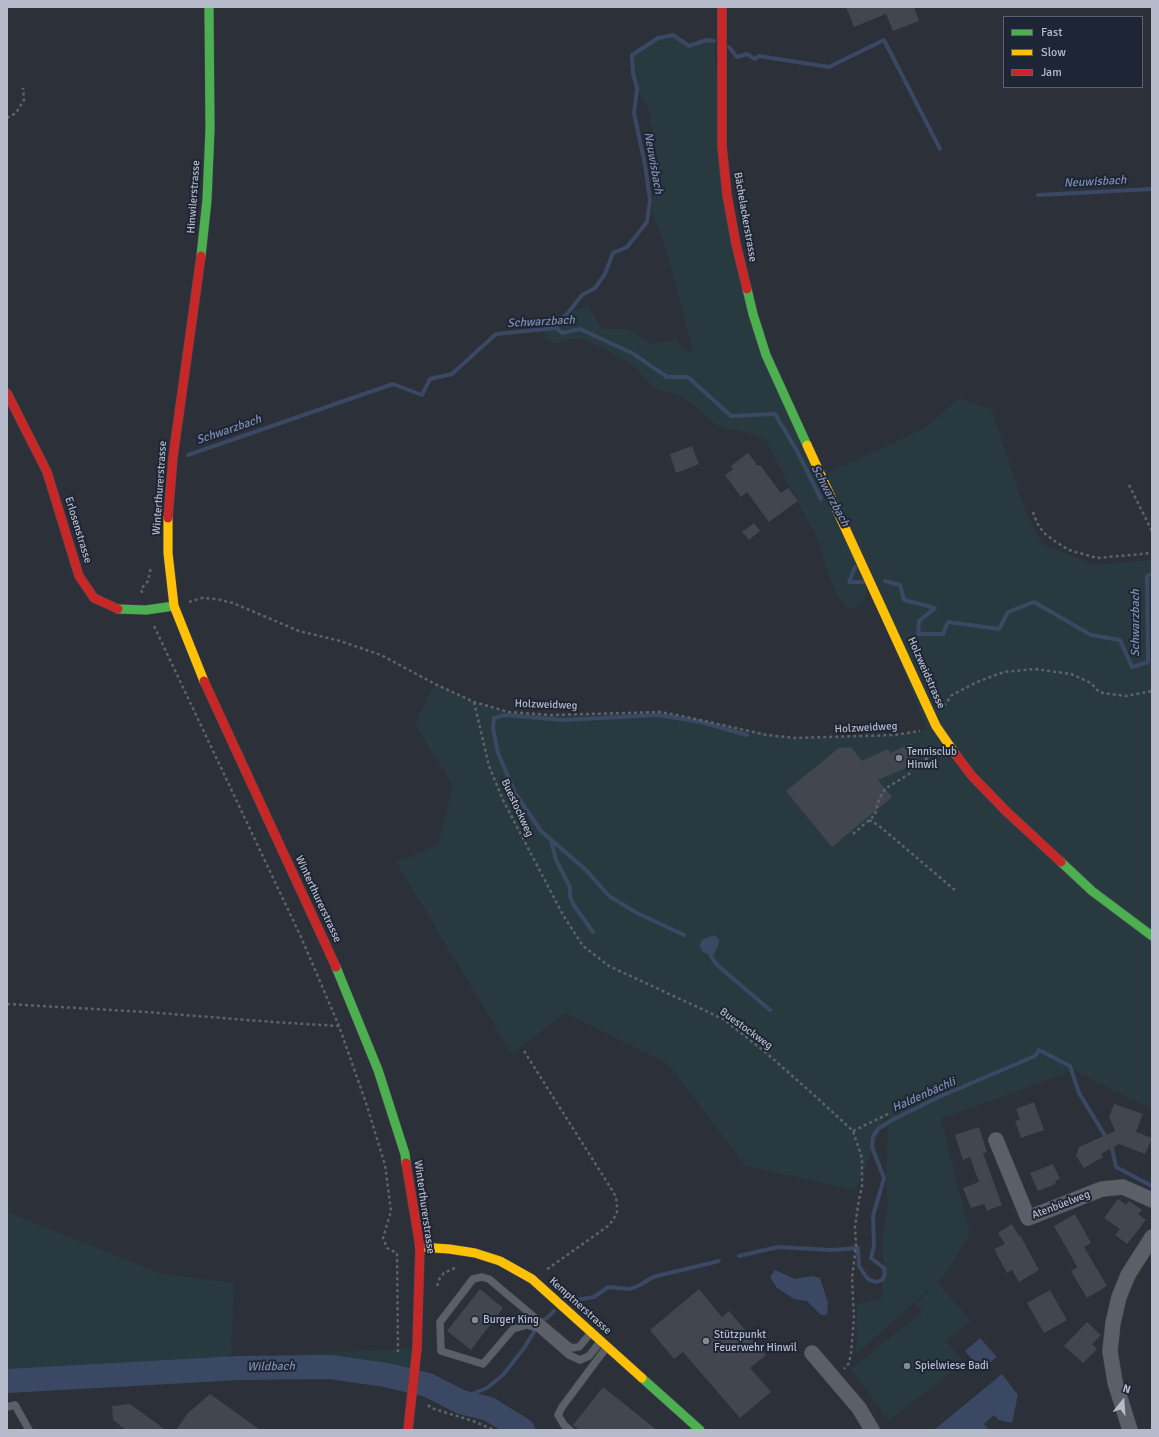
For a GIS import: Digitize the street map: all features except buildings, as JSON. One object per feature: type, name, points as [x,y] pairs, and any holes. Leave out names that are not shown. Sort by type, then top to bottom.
[{"type":"street","name":"Hinwilerstrasse","points":[[182,388],[199,271],[207,200],[210,129],[208,7]]},
{"type":"street","name":"Bächelackerstrasse","points":[[722,7],[722,146],[727,195],[737,251],[753,314],[766,356]]},
{"type":"street","name":"Holzweidstrasse","points":[[766,356],[934,722],[947,743],[968,771],[987,792],[1071,873],[1115,909],[1152,936]]},
{"type":"street","name":"Winterthurerstrasse","points":[[182,388],[168,513],[168,553],[174,606],[201,675],[345,986],[378,1070],[405,1154],[420,1247],[416,1364],[408,1430]]},
{"type":"street","name":"Erlosenstrasse","points":[[7,393],[47,472],[79,576],[94,598],[118,609],[146,610],[174,606]]},
{"type":"street","name":"Atenbüelweg","points":[[996,1140],[1028,1218],[1102,1189],[1123,1187],[1152,1200]]},
{"type":"street","points":[[1130,1430],[1115,1382],[1110,1351],[1113,1323],[1119,1297],[1128,1275],[1152,1237]]},
{"type":"street","name":"Kemptnerstrasse","points":[[420,1247],[475,1253],[500,1261],[532,1279],[700,1430]]},
{"type":"street","points":[[812,1353],[859,1408],[872,1430]]},
{"type":"lane","points":[[591,1332],[579,1347],[571,1348],[489,1279],[482,1277],[473,1279],[440,1322],[441,1351],[483,1364],[513,1328],[527,1325],[538,1328],[569,1355],[580,1360],[589,1356],[604,1344]]},
{"type":"lane","points":[[570,1430],[564,1425],[558,1415],[604,1344]]},
{"type":"lane","points":[[7,1407],[15,1405],[29,1430]]},
{"type":"path","points":[[7,118],[16,113],[24,100],[23,88]]},
{"type":"path","points":[[1129,485],[1152,531]]},
{"type":"path","points":[[1032,512],[1044,533],[1069,550],[1097,558],[1152,553]]},
{"type":"path","points":[[151,560],[152,566],[148,581],[141,589],[146,610],[301,937],[339,1026],[367,1106],[385,1165],[391,1211],[383,1238],[387,1248],[397,1253],[398,1352]]},
{"type":"path","name":"Holzweidweg","points":[[174,606],[202,598],[216,599],[233,603],[300,631],[340,641],[380,655],[435,684],[474,702],[509,712],[551,715],[660,712],[767,735],[796,738],[894,735],[916,732],[934,722]]},
{"type":"path","points":[[934,722],[948,698],[952,695],[977,682],[1008,672],[1035,669],[1068,673],[1091,683],[1103,693],[1126,696],[1152,691]]},
{"type":"path","name":"Buestockweg","points":[[474,702],[489,766],[503,800],[563,915],[583,946],[609,966],[723,1019],[770,1056],[814,1094],[853,1131],[862,1158],[862,1187],[855,1227],[856,1246],[852,1278],[854,1318],[849,1363],[835,1380]]},
{"type":"path","points":[[853,834],[875,815],[884,789],[909,774],[912,767],[926,760],[947,743]]},
{"type":"path","points":[[868,820],[878,825],[956,891]]},
{"type":"path","points":[[7,1004],[146,1012],[339,1026]]},
{"type":"path","points":[[524,1051],[612,1190],[616,1197],[617,1205],[613,1220],[608,1226],[532,1279]]},
{"type":"path","points":[[853,1131],[890,1113]]},
{"type":"path","points":[[436,1290],[440,1278],[449,1270]]},
{"type":"path","points":[[426,1399],[430,1408],[473,1421],[494,1430]]},
{"type":"shaded area","points":[[673,35],[689,46],[706,40],[714,41],[722,146],[753,314],[869,585],[861,605],[849,609],[838,597],[829,577],[818,541],[765,439],[742,431],[719,427],[693,404],[674,393],[654,389],[636,367],[607,350],[580,338],[566,340],[555,344],[545,339],[544,324],[562,313],[588,306],[602,329],[627,329],[653,344],[677,340],[683,350],[693,353],[681,303],[663,240],[652,213],[653,188],[658,161],[648,109],[636,88],[633,73],[632,55],[658,38]]},
{"type":"shaded area","points":[[959,398],[992,410],[1025,510],[1042,544],[1095,565],[1152,560],[1152,1109],[1074,1070],[941,1119],[970,1233],[945,1275],[856,1354],[857,1304],[881,1299],[884,1263],[881,1239],[888,1207],[886,1182],[889,1109],[855,1190],[746,1166],[667,1063],[565,1013],[512,1054],[396,862],[438,845],[453,786],[415,724],[435,684],[474,702],[509,712],[551,715],[660,712],[782,737],[795,738],[894,735],[927,730],[826,474],[923,429]]},
{"type":"shaded area","points":[[7,1212],[162,1274],[234,1283],[231,1358],[417,1348],[413,1394],[335,1375],[7,1393]]},
{"type":"shaded area","name":"Spielwiese Badi","points":[[938,1283],[971,1321],[946,1341],[964,1363],[889,1420],[851,1369],[922,1312],[915,1303]]},
{"type":"water","points":[[714,935],[719,939],[719,943],[714,954],[711,956],[703,952],[700,944],[702,940]]},
{"type":"water","points":[[775,1270],[795,1279],[812,1276],[820,1278],[828,1303],[827,1315],[821,1315],[807,1301],[794,1299],[777,1288],[770,1277]]},
{"type":"water","points":[[980,1338],[997,1357],[981,1370],[965,1351]]},
{"type":"water","points":[[1002,1374],[1018,1395],[1012,1423],[999,1420],[994,1415],[984,1424],[989,1430],[934,1430]]},
{"type":"waterway","name":"Neuwisbach","points":[[556,328],[582,295],[595,288],[605,274],[613,253],[627,247],[647,222],[650,200],[645,165],[634,113],[637,89],[633,73],[632,55],[658,38],[673,35],[689,46],[706,40],[714,41]]},
{"type":"waterway","name":"Neuwisbach","points":[[729,47],[737,57],[747,54],[755,59],[759,56],[829,67],[884,40],[940,149]]},
{"type":"waterway","name":"Neuwisbach","points":[[1038,195],[1152,189]]},
{"type":"waterway","name":"Schwarzbach","points":[[188,455],[393,384],[422,395],[430,379],[452,374],[496,334],[556,328],[562,333],[580,329],[632,353],[667,377],[688,377],[731,416],[775,414],[797,451],[821,499]]},
{"type":"waterway","name":"Schwarzbach","points":[[855,567],[849,582],[864,582]]},
{"type":"waterway","name":"Schwarzbach","points":[[885,581],[900,585],[904,600],[935,608],[919,621],[918,634],[943,634],[948,622],[999,629],[1008,612],[1034,602],[1091,635],[1120,640],[1132,667],[1148,662],[1147,576],[1152,574]]},
{"type":"waterway","points":[[684,935],[637,913],[609,896],[586,870],[541,831],[515,793],[498,753],[493,728],[494,718],[505,715],[563,720],[658,715],[701,722],[747,735]]},
{"type":"waterway","points":[[551,840],[556,860],[570,887],[570,896],[573,904],[593,932]]},
{"type":"waterway","points":[[711,956],[716,964],[770,1010]]},
{"type":"waterway","name":"Haldenbächli","points":[[739,1256],[778,1247],[831,1250],[858,1248],[859,1266],[865,1275],[869,1280],[877,1282],[882,1280],[885,1274],[884,1268],[871,1258],[874,1246],[873,1216],[884,1178],[872,1147],[873,1136],[878,1129],[892,1120],[939,1097],[1035,1056],[1039,1050],[1070,1066],[1079,1093],[1107,1139]]},
{"type":"waterway","points":[[1111,1144],[1116,1167],[1152,1186]]},
{"type":"waterway","name":"Haldenbächli","points":[[576,1300],[594,1297],[608,1287],[630,1289],[653,1277],[719,1261]]},
{"type":"waterway","name":"Haldenbächli","points":[[544,1320],[554,1311]]},
{"type":"waterway","name":"Haldenbächli","points":[[461,1402],[472,1394],[487,1388],[503,1375],[524,1348],[534,1332]]},
{"type":"waterway","name":"Wildbach","points":[[7,1381],[239,1368],[330,1367],[386,1375],[428,1385],[461,1402],[489,1409],[523,1430]]},
{"type":"traffic: fast","points":[[201,256],[207,200],[210,129],[209,7]]},
{"type":"traffic: fast","points":[[747,289],[766,355],[807,445]]},
{"type":"traffic: fast","points":[[118,609],[146,610],[174,606]]},
{"type":"traffic: fast","points":[[1061,862],[1092,891],[1152,936]]},
{"type":"traffic: fast","points":[[336,967],[378,1070],[405,1154],[406,1163]]},
{"type":"traffic: fast","points":[[642,1378],[700,1430]]},
{"type":"traffic: slow","points":[[807,445],[936,726],[956,755]]},
{"type":"traffic: slow","points":[[168,518],[168,553],[174,606],[204,681]]},
{"type":"traffic: slow","points":[[420,1247],[475,1253],[500,1261],[532,1279],[642,1378]]},
{"type":"traffic: jam","points":[[722,7],[722,146],[727,195],[736,244],[747,289]]},
{"type":"traffic: jam","points":[[168,518],[173,457],[201,256]]},
{"type":"traffic: jam","points":[[7,393],[47,472],[79,576],[94,598],[118,609]]},
{"type":"traffic: jam","points":[[204,681],[336,967]]},
{"type":"traffic: jam","points":[[956,755],[972,776],[1007,812],[1061,862]]},
{"type":"traffic: jam","points":[[406,1163],[420,1247],[417,1348],[408,1430]]},
{"type":"place","name":"Tennisclub Hinwil","points":[[899,758]]},
{"type":"place","name":"Burger King","points":[[475,1320]]},
{"type":"place","name":"Stützpunkt Feuerwehr Hinwil","points":[[706,1341]]},
{"type":"place","name":"Spielwiese Badi","points":[[907,1366]]}]
